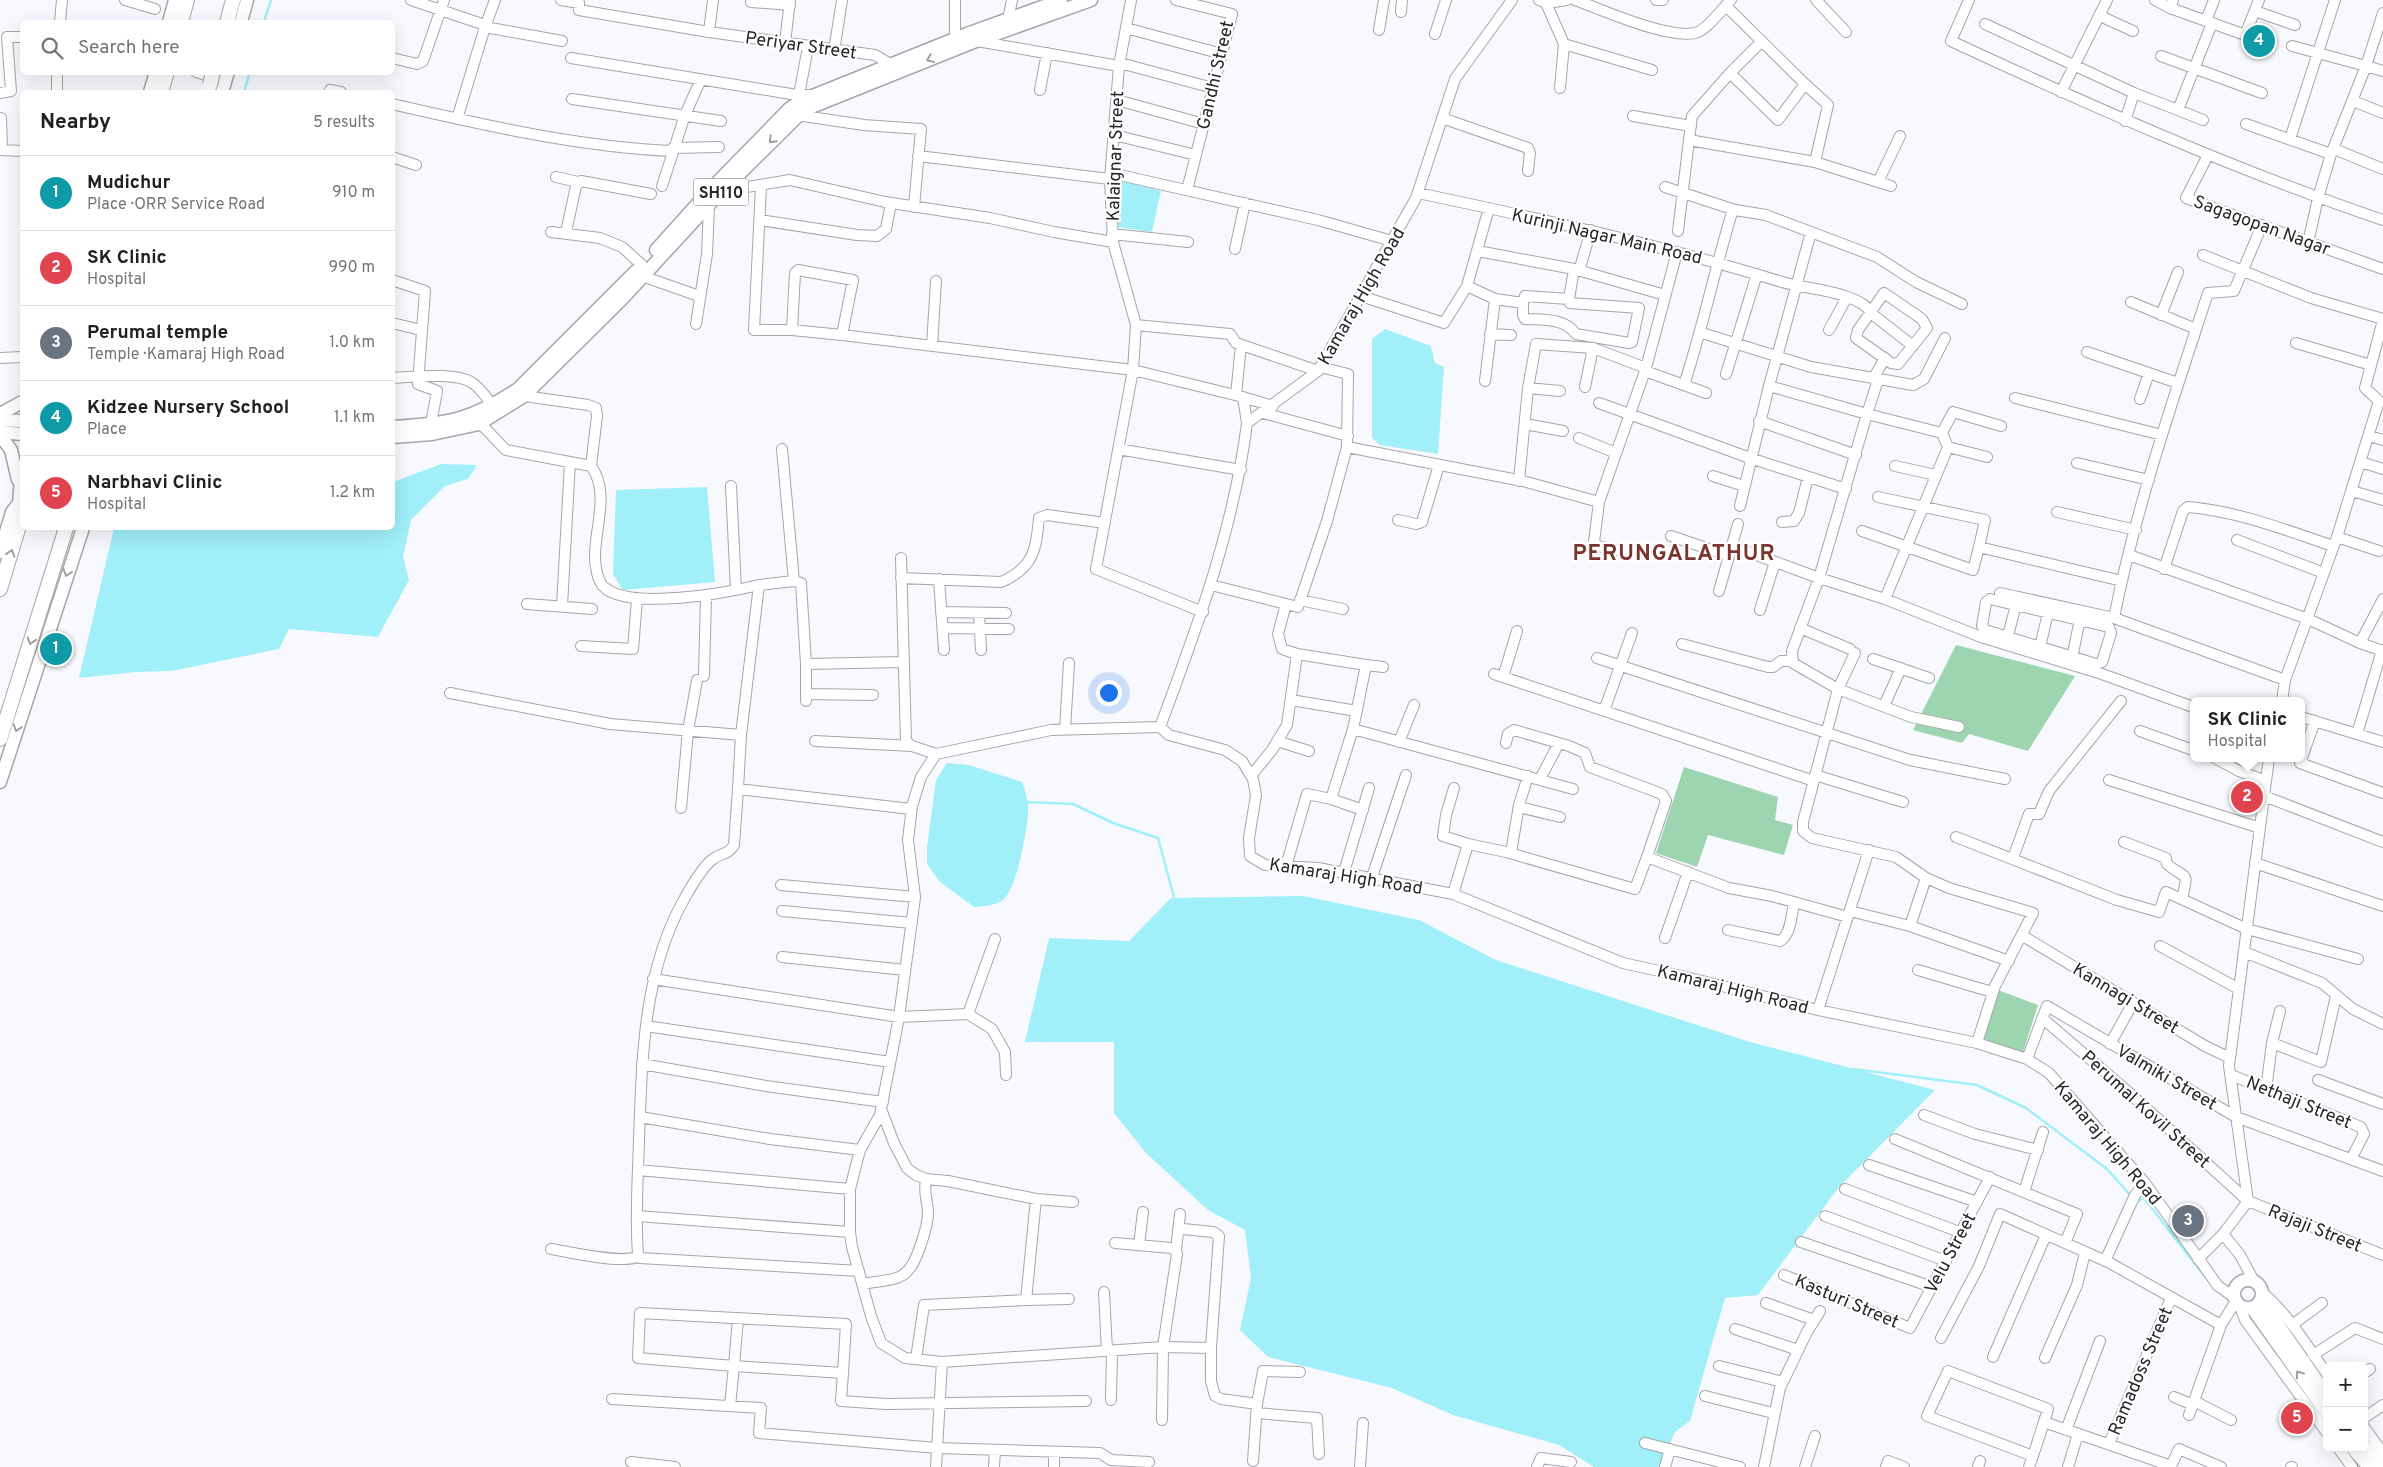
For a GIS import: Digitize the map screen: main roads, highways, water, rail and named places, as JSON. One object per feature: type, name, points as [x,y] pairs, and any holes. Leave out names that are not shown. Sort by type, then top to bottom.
[{"type":"highway","points":[[182,20],[187,0]]},
{"type":"highway","points":[[228,20],[233,0]]},
{"type":"highway","points":[[161,90],[163,75]]},
{"type":"highway","points":[[0,589],[20,523]]},
{"type":"highway","points":[[0,739],[65,530]]},
{"type":"main road","points":[[170,20],[175,0]]},
{"type":"main road","points":[[242,20],[247,0]]},
{"type":"main road","name":"SH110","points":[[956,44],[976,41],[1091,0]]},
{"type":"main road","name":"SH110","points":[[395,436],[432,434],[476,419],[524,396],[622,299],[642,271],[709,191],[789,109],[815,94],[893,68],[956,44],[1055,1]]},
{"type":"main road","name":"SH110","points":[[395,427],[476,419],[492,405],[518,388],[642,271],[796,115],[893,68]]},
{"type":"main road","points":[[151,90],[162,75]]},
{"type":"main road","points":[[0,414],[20,403]]},
{"type":"main road","points":[[0,420],[20,421]]},
{"type":"main road","points":[[0,433],[20,434]]},
{"type":"main road","points":[[0,433],[11,450],[20,490],[19,503],[12,512],[0,552]]},
{"type":"main road","points":[[0,782],[82,530]]},
{"type":"main road","points":[[2248,1301],[2259,1285],[2254,1281],[2247,1280],[2238,1284],[2248,1301],[2323,1408]]},
{"type":"main road","points":[[2248,1301],[2323,1390]]},
{"type":"main road","points":[[2368,1450],[2383,1467]]},
{"type":"main road","points":[[2356,1452],[2369,1467]]},
{"type":"water","points":[[1122,181],[1161,191],[1152,232],[1118,227]]},
{"type":"water","points":[[1385,329],[1431,346],[1435,363],[1444,367],[1438,454],[1380,445],[1372,438],[1372,339]]},
{"type":"water","points":[[441,464],[477,465],[468,479],[445,486],[411,520],[403,557],[409,580],[378,637],[289,629],[279,649],[171,671],[136,672],[79,678],[114,530],[395,530],[395,481]]},
{"type":"water","points":[[707,487],[715,582],[623,590],[613,574],[616,490]]},
{"type":"water","points":[[947,763],[969,765],[1022,782],[1027,798],[1028,811],[1023,847],[1017,872],[1009,892],[998,903],[974,907],[940,882],[927,864],[927,847],[936,780]]},
{"type":"water","points":[[1303,896],[1419,920],[1496,960],[1750,1042],[1935,1090],[1839,1187],[1758,1295],[1725,1298],[1690,1421],[1675,1432],[1659,1467],[1594,1467],[1559,1445],[1453,1415],[1392,1388],[1268,1357],[1240,1330],[1251,1278],[1245,1230],[1208,1210],[1146,1153],[1114,1113],[1114,1042],[1025,1042],[1049,938],[1129,941],[1171,898]]},
{"type":"waterway","points":[[265,20],[271,0]]},
{"type":"waterway","points":[[245,90],[249,75]]},
{"type":"waterway","points":[[1025,802],[1073,804],[1113,823],[1158,838],[1175,901]]},
{"type":"waterway","points":[[1853,1069],[1977,1085],[2026,1108],[2107,1169],[2131,1196]]},
{"type":"waterway","points":[[2136,1202],[2144,1198],[2203,1272]]},
{"type":"waterway","points":[[2262,1334],[2273,1348]]},
{"type":"place","name":"Kidzee Nursery School","points":[[2259,41]]},
{"type":"place","name":"Mudichur","points":[[56,649]]},
{"type":"place","name":"SK Clinic","points":[[2247,797]]},
{"type":"place","name":"Perumal temple","points":[[2188,1221]]},
{"type":"place","name":"Narbhavi Clinic","points":[[2297,1418]]},
{"type":"district","name":"PERUNGALATHUR","points":[[1674,552]]}]
